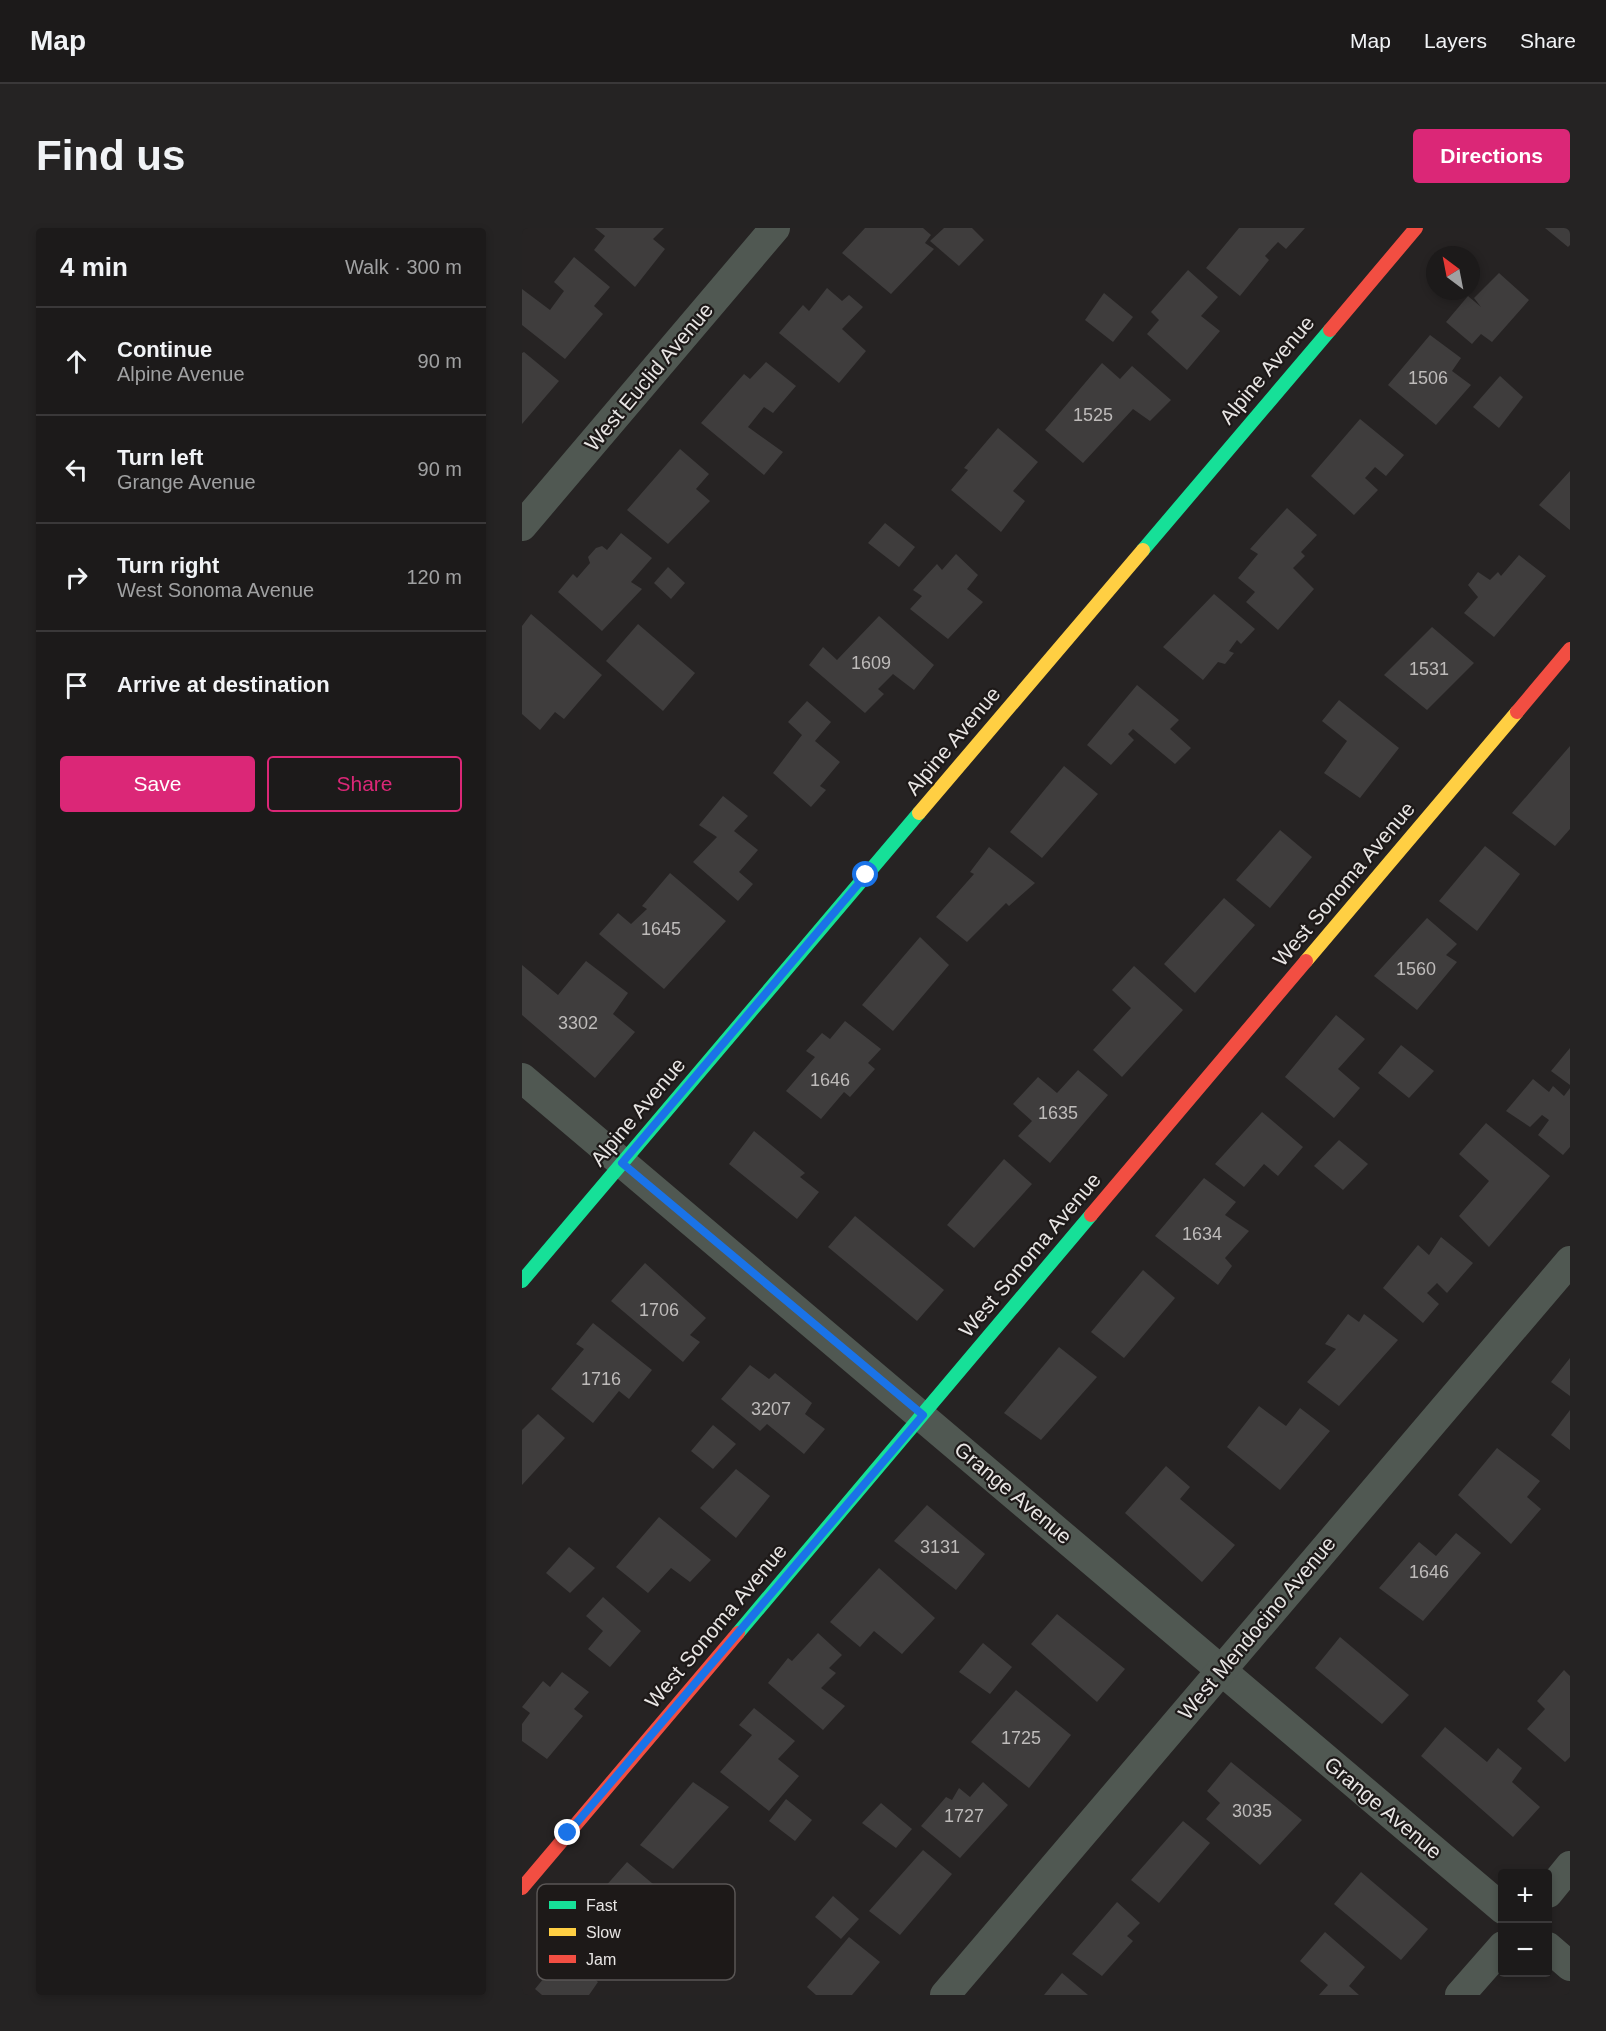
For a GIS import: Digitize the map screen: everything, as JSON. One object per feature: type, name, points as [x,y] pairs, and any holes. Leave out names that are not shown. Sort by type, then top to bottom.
[{"type":"street","name":"West Euclid Avenue","points":[[522,526],[775,228]]},
{"type":"street","name":"Alpine Avenue","points":[[522,1281],[1416,228]]},
{"type":"street","name":"West Sonoma Avenue","points":[[522,1888],[1570,649]]},
{"type":"street","name":"Grange Avenue","points":[[522,1078],[923,1415],[1498,1905]]},
{"type":"street","name":"West Mendocino Avenue","points":[[945,1995],[1570,1261]]},
{"type":"street","points":[[1552,1888],[1570,1866]]},
{"type":"street","points":[[1552,1950],[1570,1966]]},
{"type":"street","points":[[1460,1995],[1498,1952]]},
{"type":"building","points":[[595,228],[664,228],[653,239],[665,249],[635,287],[594,250],[605,236]]},
{"type":"building","points":[[865,228],[923,228],[931,235],[925,243],[934,249],[891,294],[842,253]]},
{"type":"building","points":[[944,228],[972,228],[984,240],[959,266],[930,241]]},
{"type":"building","points":[[1239,228],[1305,228],[1286,249],[1278,242],[1265,256],[1269,260],[1240,296],[1206,268]]},
{"type":"building","points":[[1545,228],[1570,228],[1570,245],[1568,247]]},
{"type":"building","points":[[574,257],[610,287],[594,306],[603,314],[565,359],[522,325],[522,289],[550,310],[564,291],[554,282]]},
{"type":"building","points":[[1188,270],[1218,297],[1201,316],[1220,331],[1187,370],[1147,334],[1159,320],[1151,312]]},
{"type":"building","points":[[1499,273],[1529,300],[1492,342],[1481,334],[1472,344],[1446,322],[1465,300],[1473,300],[1481,307],[1476,300],[1480,300],[1480,292]]},
{"type":"building","points":[[827,288],[842,301],[849,295],[863,307],[842,329],[866,351],[839,383],[779,333],[803,305],[809,311]]},
{"type":"building","points":[[1104,293],[1133,317],[1113,342],[1085,320]]},
{"type":"building","points":[[1430,335],[1461,358],[1452,371],[1471,385],[1436,425],[1388,385]]},
{"type":"building","points":[[524,352],[559,381],[522,424],[522,353]]},
{"type":"building","points":[[766,362],[796,386],[773,413],[764,407],[748,427],[783,452],[764,475],[701,423],[744,374],[750,379]]},
{"type":"building","points":[[1102,363],[1120,379],[1132,366],[1171,400],[1150,421],[1133,409],[1083,463],[1045,430]]},
{"type":"building","points":[[1500,376],[1523,397],[1499,428],[1473,407]]},
{"type":"building","points":[[1360,419],[1404,455],[1386,476],[1375,467],[1365,478],[1378,490],[1354,515],[1311,476]]},
{"type":"building","points":[[998,428],[1038,462],[1013,491],[1025,501],[1001,532],[951,490],[968,470],[964,468]]},
{"type":"building","points":[[680,449],[709,474],[696,489],[710,501],[668,544],[627,510]]},
{"type":"building","points":[[1570,471],[1570,530],[1539,505]]},
{"type":"building","points":[[1287,508],[1317,535],[1301,552],[1305,556],[1293,568],[1314,589],[1278,630],[1246,602],[1255,592],[1238,578],[1258,554],[1250,549]]},
{"type":"building","points":[[885,523],[915,547],[899,567],[868,543]]},
{"type":"building","points":[[621,533],[652,558],[631,582],[642,589],[602,631],[558,592],[573,574],[577,578],[590,563],[588,557],[596,548],[602,546],[607,550]]},
{"type":"building","points":[[956,554],[978,575],[967,589],[983,602],[948,639],[910,609],[922,596],[913,590],[937,564],[942,570]]},
{"type":"building","points":[[1519,555],[1546,576],[1494,637],[1464,613],[1478,597],[1468,585],[1478,572],[1490,580],[1498,572],[1501,576]]},
{"type":"building","points":[[668,567],[685,583],[671,599],[654,583]]},
{"type":"building","points":[[1214,594],[1255,629],[1241,644],[1237,640],[1229,651],[1234,653],[1225,664],[1218,662],[1203,680],[1163,647]]},
{"type":"building","points":[[531,614],[602,675],[564,719],[555,712],[540,730],[522,714],[522,626]]},
{"type":"building","points":[[879,616],[934,665],[914,690],[893,674],[878,689],[884,694],[865,713],[809,665],[823,647],[837,660]]},
{"type":"building","points":[[638,624],[695,673],[663,711],[606,661]]},
{"type":"building","points":[[1432,627],[1474,663],[1427,710],[1384,675]]},
{"type":"building","points":[[1137,685],[1179,720],[1170,729],[1191,748],[1175,764],[1133,729],[1128,734],[1134,740],[1111,765],[1087,745]]},
{"type":"building","points":[[1339,700],[1399,748],[1360,798],[1324,773],[1347,741],[1322,721]]},
{"type":"building","points":[[807,701],[831,722],[815,741],[840,762],[820,786],[826,790],[811,807],[773,773],[802,735],[788,722]]},
{"type":"building","points":[[1570,746],[1570,829],[1555,846],[1512,813]]},
{"type":"building","points":[[1064,766],[1098,794],[1042,858],[1010,832]]},
{"type":"building","points":[[723,796],[748,816],[734,831],[758,850],[739,872],[753,884],[738,901],[693,862],[717,837],[699,825]]},
{"type":"building","points":[[1280,830],[1312,857],[1270,908],[1236,880]]},
{"type":"building","points":[[1485,846],[1520,874],[1477,931],[1439,901]]},
{"type":"building","points":[[989,847],[1035,883],[1009,906],[1006,903],[967,942],[936,917],[974,874],[970,872]]},
{"type":"building","points":[[670,873],[726,921],[664,989],[599,934],[618,913],[631,924],[647,909],[642,906]]},
{"type":"building","points":[[1224,898],[1255,925],[1195,993],[1164,964]]},
{"type":"building","points":[[1427,918],[1457,944],[1446,955],[1457,962],[1417,1010],[1374,976]]},
{"type":"building","points":[[920,937],[949,965],[893,1031],[862,1005]]},
{"type":"building","points":[[586,961],[628,993],[613,1014],[635,1032],[595,1078],[522,1015],[522,965],[558,995]]},
{"type":"building","points":[[1134,966],[1183,1010],[1122,1077],[1093,1050],[1131,1008],[1112,990]]},
{"type":"building","points":[[1336,1015],[1365,1039],[1338,1069],[1360,1088],[1334,1118],[1285,1077]]},
{"type":"building","points":[[845,1021],[881,1049],[868,1063],[875,1069],[850,1097],[844,1092],[821,1119],[786,1091],[815,1057],[806,1051],[822,1033],[830,1039]]},
{"type":"building","points":[[1401,1045],[1434,1071],[1409,1098],[1378,1073]]},
{"type":"building","points":[[1570,1048],[1570,1085],[1551,1071]]},
{"type":"building","points":[[1078,1070],[1108,1095],[1050,1163],[1018,1136],[1032,1121],[1013,1104],[1038,1077],[1057,1093]]},
{"type":"building","points":[[1533,1079],[1549,1092],[1553,1086],[1564,1096],[1570,1088],[1570,1147],[1563,1155],[1538,1135],[1549,1120],[1542,1115],[1530,1127],[1506,1111]]},
{"type":"building","points":[[1262,1112],[1303,1147],[1278,1176],[1264,1164],[1244,1187],[1215,1164]]},
{"type":"building","points":[[1486,1123],[1550,1176],[1489,1247],[1459,1216],[1489,1181],[1459,1154]]},
{"type":"building","points":[[754,1131],[805,1173],[800,1177],[819,1192],[797,1219],[729,1164]]},
{"type":"building","points":[[1339,1140],[1368,1164],[1343,1190],[1314,1166]]},
{"type":"building","points":[[1004,1159],[1032,1184],[974,1248],[947,1225]]},
{"type":"building","points":[[1204,1178],[1236,1202],[1225,1215],[1249,1231],[1225,1258],[1232,1266],[1218,1285],[1155,1236]]},
{"type":"building","points":[[855,1216],[944,1290],[917,1321],[828,1247]]},
{"type":"building","points":[[1441,1237],[1473,1263],[1447,1293],[1437,1283],[1427,1293],[1439,1304],[1423,1323],[1383,1288],[1418,1245],[1429,1255]]},
{"type":"building","points":[[645,1263],[706,1318],[690,1335],[700,1342],[683,1362],[611,1301]]},
{"type":"building","points":[[1143,1270],[1175,1298],[1124,1358],[1091,1332]]},
{"type":"building","points":[[1348,1314],[1359,1322],[1364,1314],[1398,1340],[1339,1406],[1307,1382],[1336,1349],[1325,1344]]},
{"type":"building","points":[[593,1323],[652,1370],[629,1399],[619,1391],[593,1423],[551,1389],[584,1349],[576,1344]]},
{"type":"building","points":[[1059,1347],[1097,1377],[1041,1440],[1004,1413]]},
{"type":"building","points":[[1570,1358],[1570,1396],[1551,1382]]},
{"type":"building","points":[[750,1365],[769,1379],[775,1373],[812,1403],[805,1414],[825,1429],[804,1454],[767,1424],[760,1431],[721,1399]]},
{"type":"building","points":[[1259,1406],[1286,1426],[1300,1408],[1330,1431],[1280,1490],[1227,1447]]},
{"type":"building","points":[[1570,1410],[1570,1450],[1551,1435]]},
{"type":"building","points":[[538,1414],[565,1438],[522,1485],[522,1430]]},
{"type":"building","points":[[713,1425],[736,1444],[713,1469],[691,1451]]},
{"type":"building","points":[[1497,1448],[1540,1481],[1527,1497],[1541,1509],[1511,1544],[1458,1495]]},
{"type":"building","points":[[1166,1466],[1190,1487],[1180,1499],[1235,1545],[1202,1582],[1125,1513]]},
{"type":"building","points":[[736,1469],[770,1496],[736,1538],[700,1508]]},
{"type":"building","points":[[927,1505],[985,1554],[956,1590],[894,1541]]},
{"type":"building","points":[[659,1517],[711,1560],[690,1582],[671,1568],[648,1593],[616,1567]]},
{"type":"building","points":[[1456,1533],[1481,1553],[1423,1621],[1379,1588],[1419,1542],[1436,1556]]},
{"type":"building","points":[[569,1547],[595,1568],[570,1593],[546,1573]]},
{"type":"building","points":[[879,1568],[935,1618],[902,1654],[874,1631],[860,1647],[830,1622]]},
{"type":"building","points":[[603,1597],[641,1631],[610,1667],[588,1649],[603,1631],[586,1616]]},
{"type":"building","points":[[1057,1614],[1125,1669],[1097,1702],[1031,1644]]},
{"type":"building","points":[[818,1633],[842,1655],[829,1668],[836,1673],[821,1688],[845,1706],[823,1730],[768,1683],[788,1658],[792,1661]]},
{"type":"building","points":[[1340,1637],[1409,1695],[1382,1724],[1315,1668]]},
{"type":"building","points":[[983,1643],[1012,1667],[990,1694],[959,1672]]},
{"type":"building","points":[[1564,1670],[1570,1676],[1570,1757],[1565,1762],[1527,1729],[1545,1709],[1537,1701]]},
{"type":"building","points":[[562,1672],[589,1692],[574,1709],[583,1716],[547,1759],[522,1741],[522,1724],[530,1713],[522,1707],[543,1681],[550,1687]]},
{"type":"building","points":[[1016,1690],[1071,1735],[1029,1788],[971,1742]]},
{"type":"building","points":[[754,1708],[795,1741],[778,1759],[799,1776],[769,1811],[720,1772],[752,1735],[739,1725]]},
{"type":"building","points":[[1445,1727],[1487,1762],[1498,1748],[1522,1768],[1512,1782],[1540,1807],[1513,1837],[1421,1756]]},
{"type":"building","points":[[1231,1762],[1302,1820],[1260,1865],[1206,1819],[1220,1803],[1207,1791]]},
{"type":"building","points":[[693,1782],[729,1807],[673,1869],[640,1845]]},
{"type":"building","points":[[983,1782],[1008,1805],[960,1858],[921,1826],[946,1797],[952,1800],[959,1788],[970,1797]]},
{"type":"building","points":[[786,1799],[812,1820],[795,1841],[769,1821]]},
{"type":"building","points":[[881,1803],[912,1829],[896,1848],[862,1823]]},
{"type":"building","points":[[1183,1821],[1210,1843],[1159,1903],[1131,1880]]},
{"type":"building","points":[[923,1850],[952,1874],[900,1935],[869,1911]]},
{"type":"building","points":[[627,1862],[653,1884],[607,1884]]},
{"type":"building","points":[[1361,1872],[1428,1929],[1401,1960],[1334,1904]]},
{"type":"building","points":[[833,1896],[859,1919],[841,1939],[815,1917]]},
{"type":"building","points":[[1117,1902],[1140,1923],[1127,1936],[1133,1941],[1102,1976],[1072,1954]]},
{"type":"building","points":[[1325,1932],[1365,1967],[1349,1986],[1359,1995],[1319,1995],[1328,1985],[1300,1961]]},
{"type":"building","points":[[849,1937],[880,1962],[852,1995],[816,1995],[807,1987]]},
{"type":"building","points":[[1062,1973],[1088,1995],[1044,1995]]},
{"type":"building","points":[[542,1980],[596,1980],[598,1982],[589,1995],[542,1995],[535,1989]]},
{"type":"traffic: fast","points":[[1143,550],[1330,330]]},
{"type":"traffic: fast","points":[[522,1281],[919,813]]},
{"type":"traffic: fast","points":[[738,1633],[1091,1215]]},
{"type":"traffic: slow","points":[[919,813],[1143,550]]},
{"type":"traffic: slow","points":[[1306,961],[1517,712]]},
{"type":"traffic: jam","points":[[1330,330],[1416,228]]},
{"type":"traffic: jam","points":[[1517,712],[1570,649]]},
{"type":"traffic: jam","points":[[1091,1215],[1306,961]]},
{"type":"traffic: jam","points":[[522,1888],[738,1633]]},
{"type":"route","points":[[568,1833],[923,1415],[622,1163],[866,875]]}]
